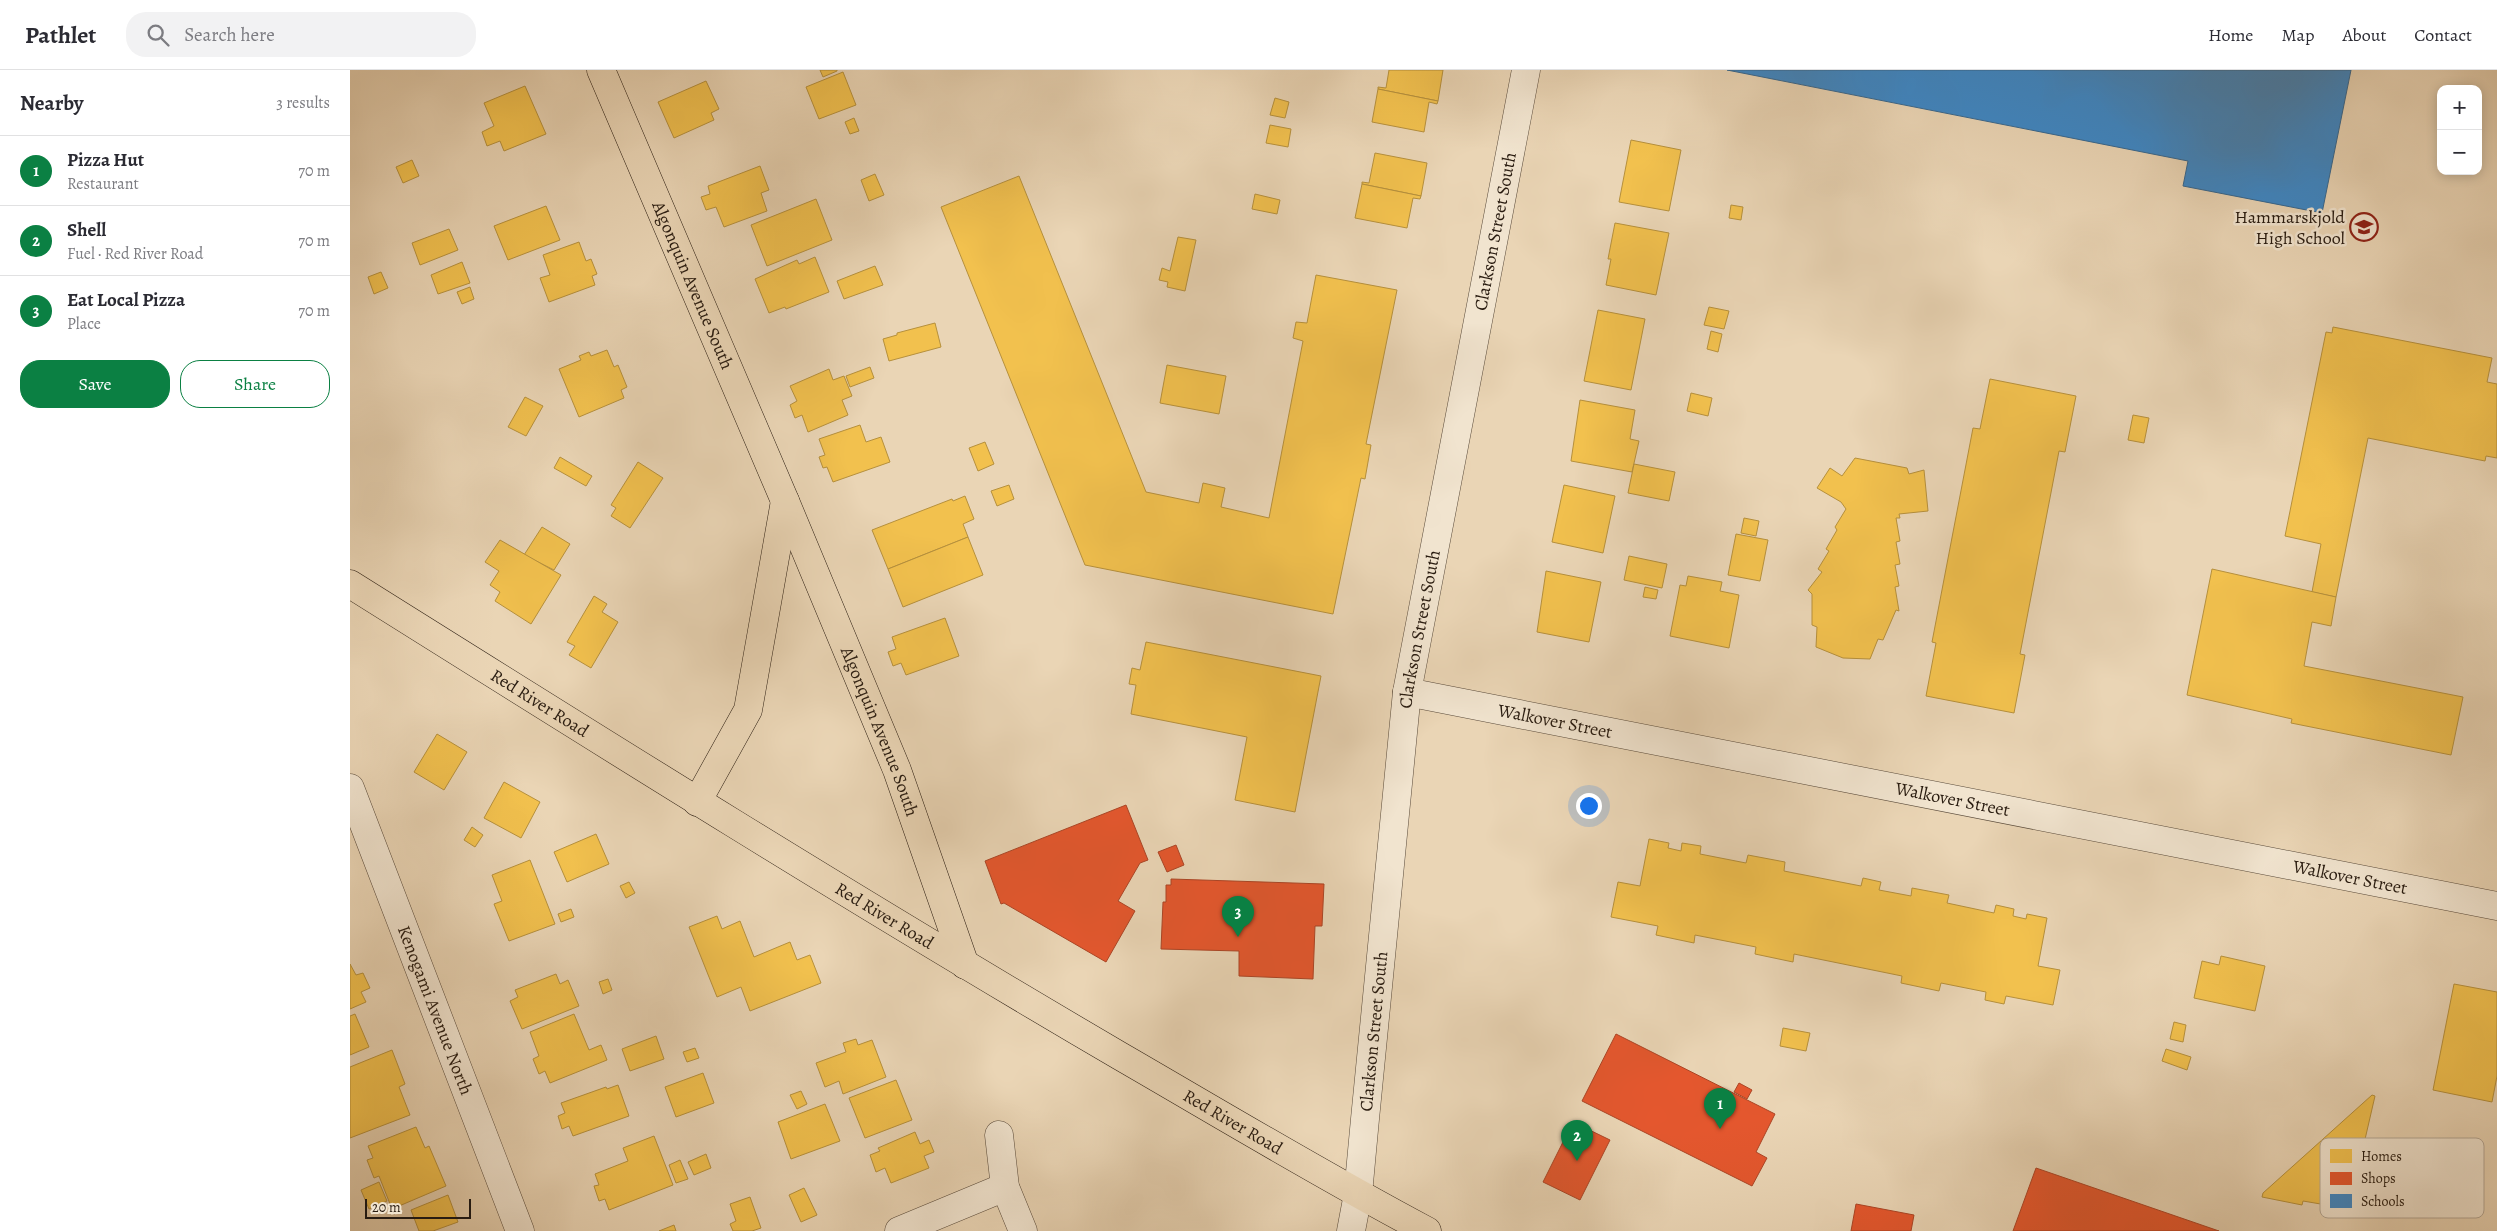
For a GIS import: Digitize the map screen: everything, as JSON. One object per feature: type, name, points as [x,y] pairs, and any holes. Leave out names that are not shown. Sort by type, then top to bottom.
[{"type":"main road","name":"Algonquin Avenue South","points":[[601,70],[785,500],[897,770],[965,965]]},
{"type":"main road","points":[[697,802],[748,710],[785,500]]},
{"type":"main road","name":"Red River Road","points":[[350,584],[697,802],[965,965],[1358,1194],[1428,1231]]},
{"type":"street","name":"Clarkson Street South","points":[[1351,1231],[1358,1194],[1407,692],[1526,70]]},
{"type":"street","name":"Walkover Street","points":[[1407,692],[2497,906]]},
{"type":"street","name":"Kenogami Avenue North","points":[[350,788],[520,1231]]},
{"type":"street","points":[[999,1135],[1005,1187],[1023,1231]]},
{"type":"street","points":[[899,1231],[1005,1187]]},
{"type":"building: Homes","points":[[820,70],[837,70],[837,71],[823,77]]},
{"type":"building: Homes","points":[[1389,70],[1443,70],[1438,101],[1378,89],[1378,87],[1386,88]]},
{"type":"building: Homes","points":[[843,72],[856,105],[819,119],[806,87]]},
{"type":"building: Homes","points":[[706,81],[719,109],[711,113],[714,120],[674,138],[658,102]]},
{"type":"building: Homes","points":[[525,86],[546,134],[504,151],[500,141],[487,146],[482,132],[494,126],[484,103]]},
{"type":"building: Homes","points":[[1378,89],[1438,101],[1437,104],[1429,102],[1424,132],[1372,122]]},
{"type":"building: Homes","points":[[1275,98],[1289,102],[1285,118],[1270,115]]},
{"type":"building: Homes","points":[[854,118],[859,131],[850,134],[845,122]]},
{"type":"building: Homes","points":[[1270,125],[1291,129],[1288,147],[1266,143]]},
{"type":"building: Homes","points":[[1631,140],[1681,150],[1669,211],[1619,202]]},
{"type":"building: Homes","points":[[1375,153],[1427,163],[1421,196],[1362,184],[1362,182],[1369,183]]},
{"type":"building: Homes","points":[[412,160],[419,176],[403,183],[396,167]]},
{"type":"building: Homes","points":[[760,166],[769,190],[761,193],[767,211],[724,227],[716,207],[706,210],[701,197],[710,194],[708,186]]},
{"type":"building: Homes","points":[[875,174],[884,195],[869,201],[861,180]]},
{"type":"building: Homes","points":[[1019,176],[1146,492],[1199,503],[1203,483],[1225,488],[1221,507],[1269,518],[1303,341],[1293,338],[1296,322],[1307,323],[1316,275],[1397,290],[1366,444],[1371,445],[1365,479],[1361,478],[1333,614],[1085,565],[941,207]]},
{"type":"building: Homes","points":[[1362,184],[1421,196],[1420,199],[1413,198],[1407,228],[1355,218]]},
{"type":"building: Homes","points":[[1255,194],[1280,200],[1277,214],[1252,209]]},
{"type":"building: Homes","points":[[816,199],[832,240],[767,266],[751,225]]},
{"type":"building: Homes","points":[[1731,205],[1743,207],[1741,220],[1729,218]]},
{"type":"building: Homes","points":[[546,206],[560,240],[508,260],[494,226]]},
{"type":"building: Homes","points":[[1615,223],[1669,233],[1656,295],[1606,285],[1611,259],[1608,259]]},
{"type":"building: Homes","points":[[449,229],[458,250],[420,265],[412,243]]},
{"type":"building: Homes","points":[[1178,237],[1196,240],[1185,291],[1167,287],[1168,282],[1159,280],[1162,268],[1170,271]]},
{"type":"building: Homes","points":[[579,242],[586,261],[591,259],[597,274],[592,276],[595,285],[549,302],[540,278],[550,275],[543,255]]},
{"type":"building: Homes","points":[[815,257],[829,292],[786,309],[785,307],[769,313],[755,279],[797,260],[799,264]]},
{"type":"building: Homes","points":[[462,262],[470,283],[438,294],[431,275]]},
{"type":"building: Homes","points":[[875,266],[883,285],[844,299],[837,281]]},
{"type":"building: Homes","points":[[381,272],[388,288],[374,294],[368,277]]},
{"type":"building: Homes","points":[[470,287],[474,299],[462,304],[457,292]]},
{"type":"building: Homes","points":[[1709,307],[1729,311],[1724,329],[1704,325]]},
{"type":"building: Homes","points":[[1598,310],[1645,319],[1631,390],[1584,381]]},
{"type":"building: Homes","points":[[935,323],[941,347],[889,361],[883,339],[897,335],[897,333]]},
{"type":"building: Homes","points":[[2333,327],[2492,358],[2487,382],[2497,384],[2497,458],[2486,456],[2485,461],[2368,438],[2336,597],[2312,592],[2321,544],[2285,536],[2326,332],[2332,333]]},
{"type":"building: Homes","points":[[1711,331],[1722,334],[1718,352],[1707,349]]},
{"type":"building: Homes","points":[[607,350],[614,367],[618,365],[627,387],[621,390],[624,398],[579,417],[559,369],[581,360],[579,356],[589,352],[591,356]]},
{"type":"building: Homes","points":[[1167,365],[1226,376],[1219,414],[1160,403]]},
{"type":"building: Homes","points":[[870,367],[874,378],[850,387],[846,376]]},
{"type":"building: Homes","points":[[829,369],[833,380],[844,376],[852,396],[842,400],[848,415],[808,432],[802,415],[795,418],[790,405],[797,401],[790,386]]},
{"type":"building: Homes","points":[[1990,379],[2076,396],[2065,452],[2059,451],[2020,654],[2025,655],[2014,713],[1926,696],[1936,643],[1932,642],[1973,428],[1980,429]]},
{"type":"building: Homes","points":[[1691,393],[1712,398],[1708,416],[1687,411]]},
{"type":"building: Homes","points":[[525,397],[543,406],[526,436],[508,427]]},
{"type":"building: Homes","points":[[1580,400],[1635,410],[1630,439],[1639,441],[1632,472],[1571,461]]},
{"type":"building: Homes","points":[[2133,415],[2149,418],[2144,443],[2128,440]]},
{"type":"building: Homes","points":[[860,425],[866,442],[881,437],[890,462],[833,482],[827,467],[823,468],[819,457],[825,455],[819,439]]},
{"type":"building: Homes","points":[[985,442],[994,464],[978,471],[969,448]]},
{"type":"building: Homes","points":[[560,457],[592,476],[586,486],[554,468]]},
{"type":"building: Homes","points":[[1855,458],[1907,468],[1909,474],[1924,470],[1928,511],[1899,514],[1900,518],[1896,518],[1900,541],[1896,542],[1900,564],[1895,565],[1899,586],[1895,587],[1899,611],[1896,610],[1883,640],[1878,639],[1870,659],[1843,658],[1816,647],[1817,627],[1812,625],[1812,594],[1808,590],[1822,572],[1818,569],[1829,551],[1826,549],[1837,530],[1835,527],[1846,509],[1841,502],[1817,488],[1830,468],[1842,476]]},
{"type":"building: Homes","points":[[638,462],[663,478],[630,528],[611,516],[616,508],[611,505]]},
{"type":"building: Homes","points":[[1634,464],[1675,472],[1669,501],[1628,493]]},
{"type":"building: Homes","points":[[1009,485],[1014,499],[997,506],[991,491]]},
{"type":"building: Homes","points":[[1564,485],[1615,496],[1603,553],[1552,542]]},
{"type":"building: Homes","points":[[965,496],[974,519],[963,524],[968,537],[888,569],[872,530],[952,499],[953,501]]},
{"type":"building: Homes","points":[[1744,518],[1759,521],[1756,536],[1741,533]]},
{"type":"building: Homes","points":[[542,527],[570,544],[554,570],[524,555]]},
{"type":"building: Homes","points":[[1736,534],[1768,540],[1760,581],[1728,575]]},
{"type":"building: Homes","points":[[968,537],[983,575],[903,607],[888,569]]},
{"type":"building: Homes","points":[[500,540],[561,575],[531,624],[495,601],[500,592],[490,585],[499,571],[485,562]]},
{"type":"building: Homes","points":[[1629,556],[1667,564],[1662,588],[1624,580]]},
{"type":"building: Homes","points":[[2212,569],[2336,597],[2331,626],[2312,622],[2304,666],[2463,697],[2451,755],[2291,723],[2292,719],[2187,695]]},
{"type":"building: Homes","points":[[1546,571],[1601,582],[1589,642],[1537,632]]},
{"type":"building: Homes","points":[[1688,576],[1722,582],[1720,591],[1739,595],[1729,648],[1670,636],[1680,585],[1686,586]]},
{"type":"building: Homes","points":[[1645,587],[1658,590],[1656,599],[1643,597]]},
{"type":"building: Homes","points":[[594,596],[607,604],[602,612],[618,622],[591,668],[569,655],[575,646],[567,642]]},
{"type":"building: Homes","points":[[945,618],[959,656],[906,675],[901,663],[893,666],[888,652],[896,649],[892,637]]},
{"type":"building: Homes","points":[[1146,642],[1321,676],[1295,812],[1235,800],[1247,737],[1131,714],[1136,685],[1129,684],[1132,668],[1140,670]]},
{"type":"building: Homes","points":[[437,734],[467,752],[444,790],[414,772]]},
{"type":"building: Homes","points":[[504,782],[540,802],[521,838],[484,818]]},
{"type":"building: Homes","points":[[472,827],[483,835],[475,847],[464,840]]},
{"type":"building: Homes","points":[[596,834],[609,864],[567,882],[554,852]]},
{"type":"building: Homes","points":[[1649,839],[1669,843],[1668,848],[1681,851],[1682,843],[1701,846],[1700,854],[1746,863],[1748,855],[1785,862],[1784,871],[1861,886],[1863,878],[1881,882],[1879,890],[1911,896],[1912,888],[1949,895],[1947,903],[1994,913],[1996,905],[2014,909],[2013,916],[2026,919],[2027,914],[2047,918],[2038,966],[2060,970],[2053,1005],[2006,996],[2004,1004],[1985,1000],[1986,992],[1941,983],[1939,991],[1901,983],[1902,976],[1794,954],[1793,962],[1755,954],[1756,947],[1695,935],[1694,943],[1656,935],[1658,926],[1611,917],[1618,882],[1640,886]]},
{"type":"building: Homes","points":[[530,860],[555,924],[509,941],[494,904],[502,901],[492,875]]},
{"type":"building: Homes","points":[[629,882],[635,893],[626,898],[620,886]]},
{"type":"building: Homes","points":[[571,909],[574,917],[561,922],[558,914]]},
{"type":"building: Homes","points":[[717,916],[722,929],[740,921],[754,957],[790,942],[797,960],[810,955],[821,983],[750,1011],[741,987],[717,997],[689,927]]},
{"type":"building: Homes","points":[[2221,956],[2265,966],[2255,1011],[2194,998],[2202,961],[2219,965]]},
{"type":"building: Homes","points":[[350,964],[356,975],[363,973],[370,988],[361,992],[366,1002],[350,1009]]},
{"type":"building: Homes","points":[[556,974],[560,984],[568,980],[579,1006],[522,1029],[510,1001],[518,997],[515,990]]},
{"type":"building: Homes","points":[[608,979],[612,990],[603,994],[599,982]]},
{"type":"building: Homes","points":[[2454,984],[2497,992],[2497,1076],[2492,1102],[2433,1090]]},
{"type":"building: Homes","points":[[355,1014],[369,1047],[350,1055],[350,1016]]},
{"type":"building: Homes","points":[[574,1014],[589,1050],[601,1045],[607,1060],[550,1083],[545,1071],[539,1074],[533,1059],[539,1056],[530,1032]]},
{"type":"building: Homes","points":[[2174,1022],[2186,1025],[2183,1042],[2170,1039]]},
{"type":"building: Homes","points":[[1783,1028],[1810,1033],[1806,1051],[1780,1046]]},
{"type":"building: Homes","points":[[656,1036],[664,1059],[630,1071],[622,1049]]},
{"type":"building: Homes","points":[[856,1039],[858,1045],[872,1040],[886,1077],[843,1094],[839,1081],[825,1087],[816,1063],[846,1052],[843,1043]]},
{"type":"building: Homes","points":[[695,1048],[699,1058],[687,1062],[683,1052]]},
{"type":"building: Homes","points":[[2166,1049],[2191,1057],[2187,1070],[2162,1061]]},
{"type":"building: Homes","points":[[392,1050],[405,1084],[399,1087],[410,1115],[350,1138],[350,1067]]},
{"type":"building: Homes","points":[[703,1073],[714,1103],[676,1117],[665,1087]]},
{"type":"building: Homes","points":[[896,1080],[912,1120],[865,1138],[849,1098]]},
{"type":"building: Homes","points":[[618,1085],[629,1116],[573,1136],[569,1126],[562,1129],[558,1116],[565,1113],[561,1103],[606,1087],[607,1089]]},
{"type":"building: Homes","points":[[801,1091],[807,1104],[797,1109],[790,1095]]},
{"type":"building: Homes","points":[[2372,1095],[2375,1096],[2365,1138],[2324,1138]]},
{"type":"building: Homes","points":[[825,1104],[840,1141],[791,1159],[778,1122]]},
{"type":"building: Homes","points":[[416,1127],[425,1148],[429,1146],[446,1186],[392,1209],[379,1176],[374,1178],[367,1160],[373,1158],[368,1146]]},
{"type":"building: Homes","points":[[915,1132],[920,1144],[929,1140],[934,1152],[924,1156],[929,1168],[891,1183],[885,1168],[876,1172],[870,1155],[880,1151],[878,1148]]},
{"type":"building: Homes","points":[[654,1136],[673,1185],[609,1210],[605,1199],[599,1201],[594,1186],[599,1185],[595,1174],[628,1161],[623,1148]]},
{"type":"building: Homes","points":[[2320,1142],[2320,1204],[2303,1201],[2302,1205],[2262,1197],[2263,1193]]},
{"type":"building: Homes","points":[[706,1154],[711,1168],[694,1175],[688,1162]]},
{"type":"building: Homes","points":[[680,1160],[688,1179],[676,1183],[669,1165]]},
{"type":"building: Homes","points":[[379,1182],[387,1201],[369,1209],[361,1190]]},
{"type":"building: Homes","points":[[804,1188],[817,1215],[801,1222],[789,1195]]},
{"type":"building: Homes","points":[[448,1195],[458,1222],[433,1231],[419,1231],[411,1210]]},
{"type":"building: Homes","points":[[750,1197],[761,1228],[752,1231],[733,1231],[730,1224],[736,1221],[730,1204]]},
{"type":"building: Homes","points":[[674,1225],[676,1231],[659,1231]]},
{"type":"building: Shops","points":[[1126,805],[1148,860],[1140,863],[1118,901],[1135,911],[1106,962],[1004,903],[1001,904],[985,861]]},
{"type":"building: Shops","points":[[1176,845],[1184,865],[1167,872],[1158,852]]},
{"type":"building: Shops","points":[[1171,879],[1324,884],[1322,926],[1315,926],[1313,979],[1239,976],[1239,951],[1161,949],[1163,902],[1166,902],[1166,885],[1171,885]]},
{"type":"building: Shops","points":[[1616,1034],[1775,1114],[1756,1152],[1767,1158],[1752,1186],[1582,1101]]},
{"type":"building: Shops","points":[[1739,1083],[1752,1090],[1747,1099],[1734,1092]]},
{"type":"building: Shops","points":[[1573,1122],[1610,1140],[1580,1200],[1543,1182]]},
{"type":"building: Shops","points":[[2036,1168],[2219,1231],[2013,1231]]},
{"type":"building: Shops","points":[[1856,1204],[1914,1215],[1911,1231],[1851,1231]]},
{"type":"building: Schools","points":[[1727,70],[2351,70],[2322,213],[2183,186],[2188,161]]},
{"type":"place","name":"Hammarskjold High School","points":[[2364,227]]},
{"type":"place","name":"Eat Local Pizza","points":[[1238,937]]},
{"type":"place","name":"Pizza Hut","points":[[1720,1129]]},
{"type":"place","name":"Shell","points":[[1577,1161]]}]
